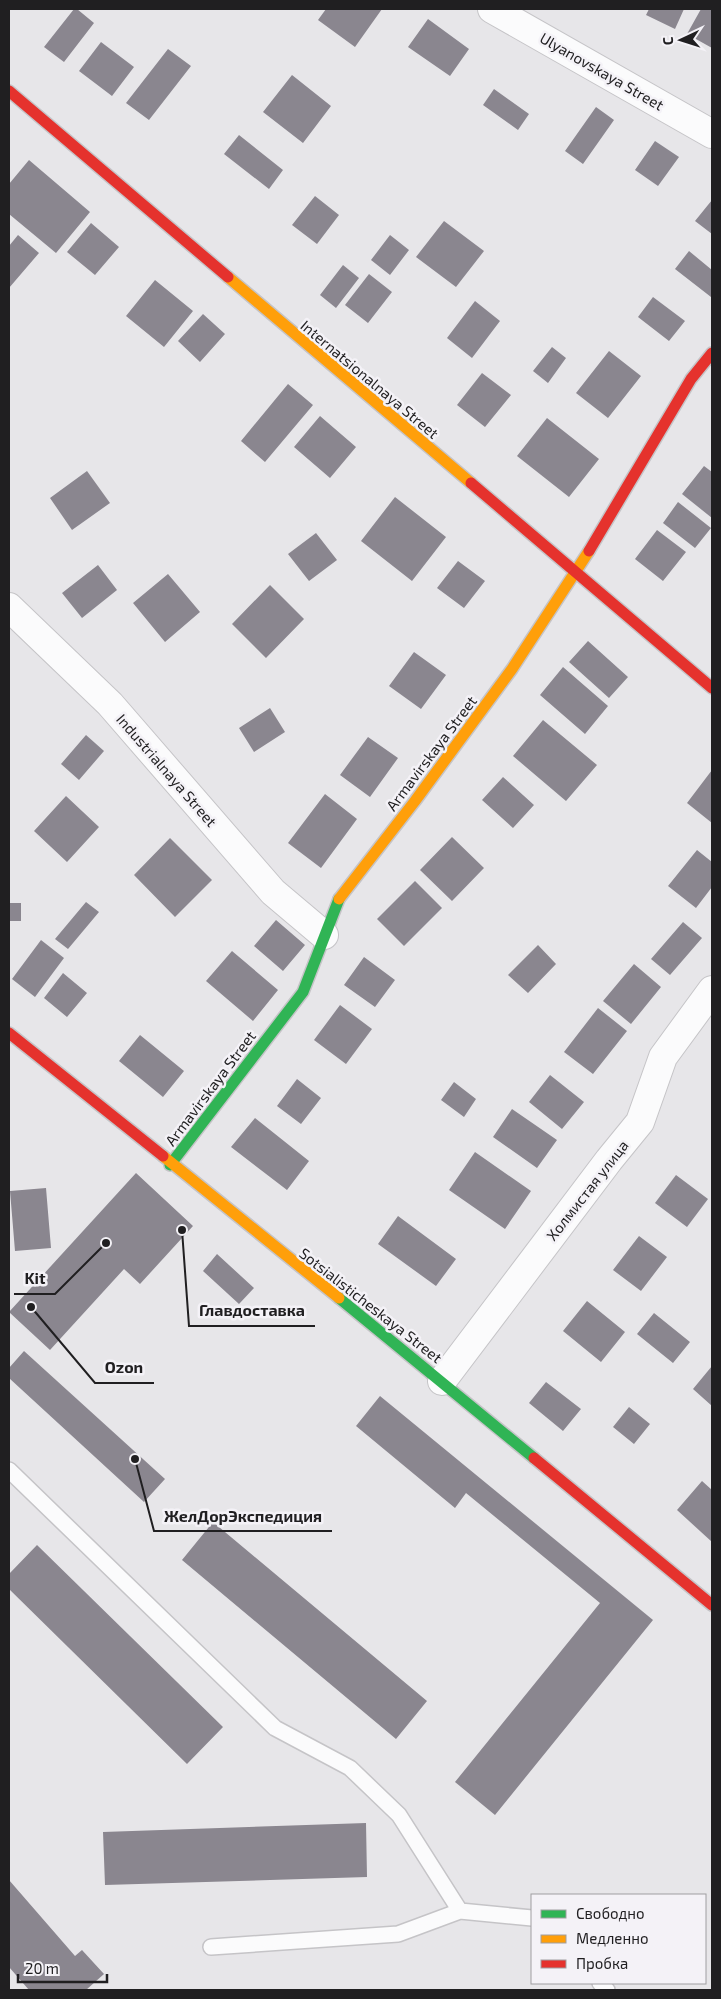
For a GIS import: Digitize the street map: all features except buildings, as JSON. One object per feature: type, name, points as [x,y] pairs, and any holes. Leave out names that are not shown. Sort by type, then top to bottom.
[{"type":"street","name":"Ulyanovskaya Street","points":[[492,9],[712,134]]},
{"type":"street","name":"Internatsionalnaya Street","points":[[9,91],[712,688]]},
{"type":"street","name":"Armavirskaya Street","points":[[170,1164],[302,992],[338,900],[415,801],[512,669],[576,574],[691,379],[712,353]]},
{"type":"street","name":"Industrialnaya Street","points":[[9,607],[110,704],[273,892],[324,934]]},
{"type":"street","name":"Холмистая улица","points":[[442,1381],[609,1160],[640,1122],[663,1057],[712,990]]},
{"type":"street","name":"Sotsialisticheskaya Street","points":[[9,1033],[442,1381],[712,1602]]},
{"type":"lane","points":[[9,1470],[275,1728],[350,1768],[399,1815],[460,1911]]},
{"type":"lane","points":[[211,1947],[398,1934],[460,1911],[531,1918]]},
{"type":"traffic: fast","points":[[170,1165],[303,992],[339,899]]},
{"type":"traffic: fast","points":[[339,1298],[534,1458]]},
{"type":"traffic: slow","points":[[228,277],[471,483]]},
{"type":"traffic: slow","points":[[339,899],[415,801],[512,669],[589,551]]},
{"type":"traffic: slow","points":[[163,1156],[339,1298]]},
{"type":"traffic: jam","points":[[9,91],[228,277]]},
{"type":"traffic: jam","points":[[589,551],[691,379],[712,353]]},
{"type":"traffic: jam","points":[[471,483],[712,688]]},
{"type":"traffic: jam","points":[[9,1033],[163,1156]]},
{"type":"traffic: jam","points":[[534,1458],[712,1605]]},
{"type":"place","name":"Главдоставка","points":[[182,1230]]},
{"type":"place","name":"Kit","points":[[106,1243]]},
{"type":"place","name":"Ozon","points":[[31,1307]]},
{"type":"place","name":"ЖелДорЭкспедиция","points":[[135,1459]]}]
